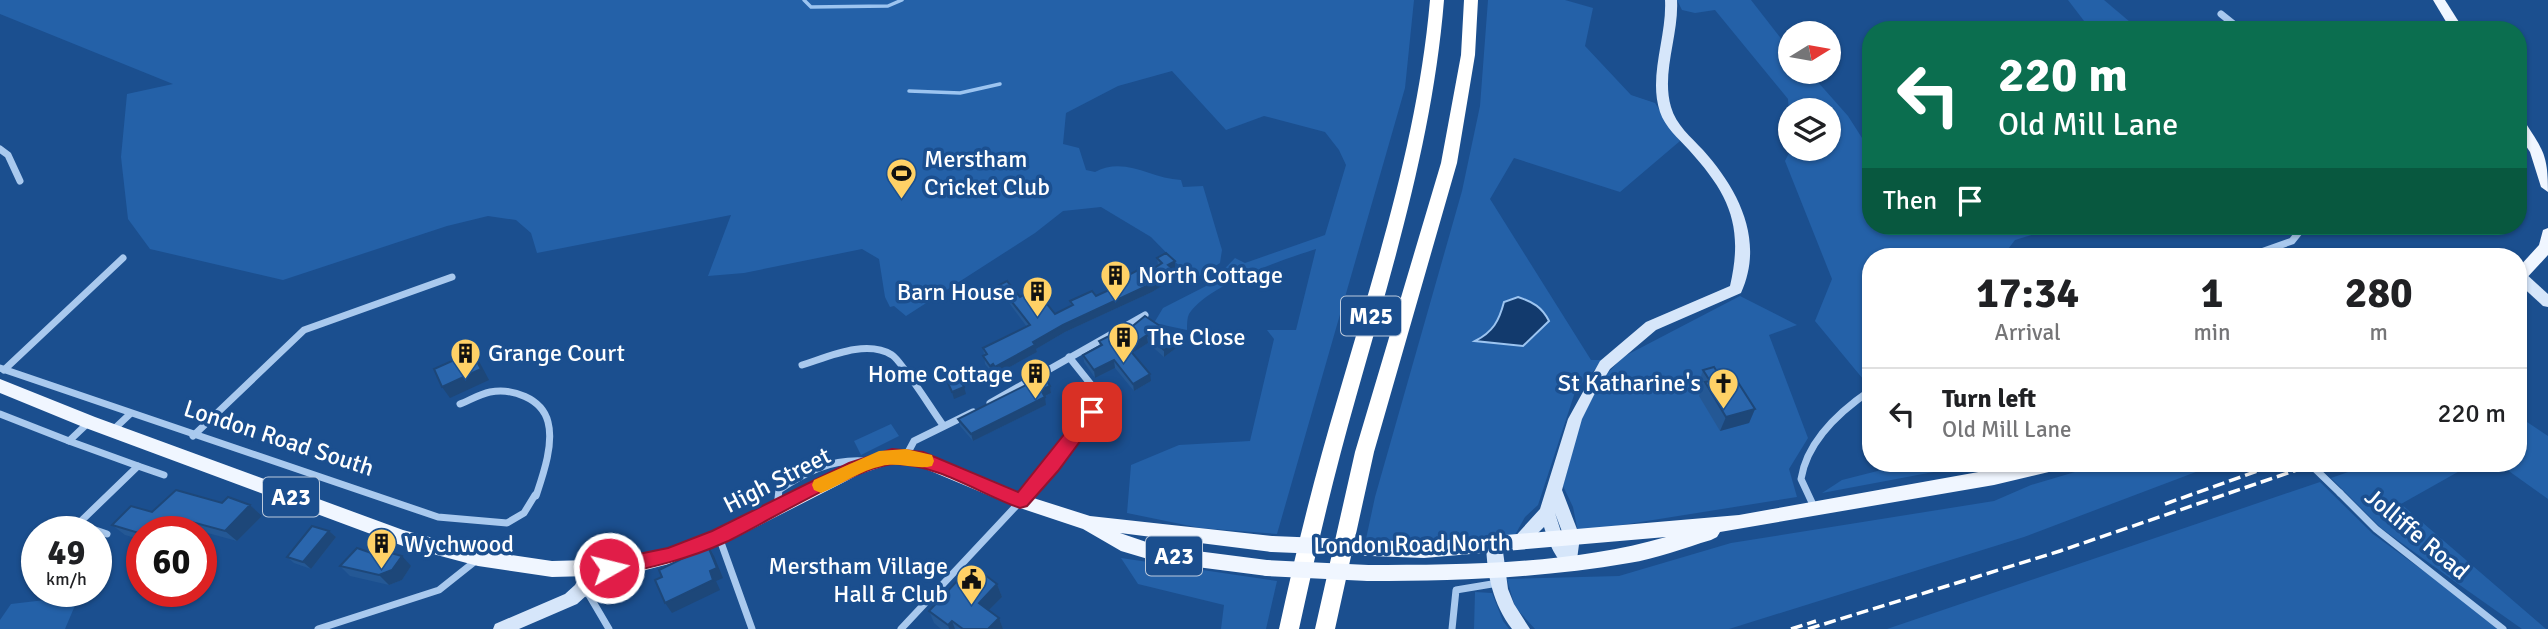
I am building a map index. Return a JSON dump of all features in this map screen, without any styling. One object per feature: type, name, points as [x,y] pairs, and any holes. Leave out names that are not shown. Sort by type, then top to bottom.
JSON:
[{"type":"highway","name":"M25","points":[[1289,629],[1321,493],[1411,176],[1432,65],[1437,0]]},
{"type":"highway","name":"M25","points":[[1325,629],[1371,427],[1431,237],[1452,155],[1465,80],[1471,0]]},
{"type":"main road","points":[[2439,0],[2452,21]]},
{"type":"main road","points":[[2527,136],[2538,152],[2548,187]]},
{"type":"main road","points":[[2527,269],[2546,247],[2548,234]]},
{"type":"main road","name":"London Road South","points":[[1,375],[89,422],[403,538],[478,558],[552,569],[592,569]]},
{"type":"main road","name":"High Street","points":[[592,569],[645,563],[719,537],[870,462],[892,456],[923,460],[1020,501]]},
{"type":"main road","name":"London Road North","points":[[1088,523],[1126,524],[1228,542],[1424,550],[1739,523],[2019,472]]},
{"type":"main road","name":"London Road North","points":[[1020,501],[1088,523],[1121,543],[1158,554],[1267,568],[1368,573],[1496,576],[1570,562],[1641,553],[1739,523]]},
{"type":"street","points":[[1518,542],[1547,513],[1575,419],[1605,365],[1651,326],[1737,289],[1743,266],[1745,234],[1736,206],[1720,178],[1674,126],[1665,110],[1663,81],[1672,26],[1671,0]]},
{"type":"street","points":[[2221,14],[2230,21]]},
{"type":"street","points":[[0,149],[8,155],[20,181]]},
{"type":"street","points":[[2272,248],[2292,241],[2297,235]]},
{"type":"street","points":[[1,375],[123,258]]},
{"type":"street","points":[[193,436],[304,330],[452,277]]},
{"type":"street","points":[[2527,285],[2548,302]]},
{"type":"street","points":[[906,456],[914,441],[979,410],[1145,315]]},
{"type":"street","points":[[802,365],[852,349],[875,349],[893,355],[943,425]]},
{"type":"street","points":[[901,629],[1020,501],[1082,426],[1101,397],[1069,357]]},
{"type":"street","name":"London Road South","points":[[1,375],[130,414],[438,517],[507,523],[524,513],[536,496],[546,470],[548,422],[537,406],[522,394],[492,391],[460,404]]},
{"type":"street","points":[[1816,510],[1801,482],[1803,466],[1813,446],[1862,395]]},
{"type":"street","points":[[0,414],[164,475]]},
{"type":"street","points":[[113,430],[130,414]]},
{"type":"street","points":[[69,441],[89,422]]},
{"type":"street","points":[[86,516],[138,466]]},
{"type":"street","name":"Jolliffe Road","points":[[2318,472],[2376,529],[2503,629]]},
{"type":"street","points":[[1554,489],[1570,562]]},
{"type":"street","points":[[1547,513],[1563,538]]},
{"type":"street","points":[[719,537],[752,629]]},
{"type":"street","points":[[1494,544],[1496,576],[1510,616],[1522,629]]},
{"type":"street","points":[[318,629],[439,590],[478,558]]},
{"type":"street","points":[[501,629],[553,607],[582,590],[592,569]]},
{"type":"street","points":[[1452,629],[1457,590],[1496,576]]},
{"type":"street","points":[[582,590],[589,595],[608,629]]},
{"type":"shaded area","points":[[0,0],[1414,0],[1405,88],[1277,534],[1200,528],[1127,513],[1131,465],[1179,445],[1250,441],[1274,339],[1267,330],[1296,330],[1316,249],[1247,274],[1212,293],[1189,314],[1187,330],[1154,323],[1163,308],[1210,284],[1235,258],[1245,263],[1325,235],[1346,165],[1339,150],[1325,132],[1264,116],[1226,130],[1172,71],[1118,86],[1066,113],[1063,144],[1079,148],[1086,170],[1095,172],[1117,166],[1128,167],[1181,180],[1183,187],[1203,186],[1222,250],[1220,263],[1193,280],[1151,237],[1101,207],[1063,211],[1035,233],[906,316],[894,306],[890,307],[885,297],[879,259],[862,249],[744,273],[708,276],[731,215],[537,253],[531,233],[516,220],[488,216],[447,226],[283,280],[150,249],[128,219],[121,157],[127,94],[173,84],[0,14]]},
{"type":"shaded area","points":[[1488,0],[1565,0],[1593,8],[1585,46],[1631,95],[1655,103],[1680,141],[1620,192],[1514,158],[1490,199],[1591,360],[1604,360],[1576,389],[1538,505],[1525,517],[1515,535],[1430,541],[1366,539],[1375,497],[1462,191],[1480,106]],"holes":[[[1504,302],[1523,346],[1477,340],[1495,325]]]},
{"type":"shaded area","points":[[1677,0],[1751,0],[1778,35],[1778,84],[1820,84],[1832,98],[1787,98],[1715,10],[1695,13],[1682,10]]},
{"type":"shaded area","points":[[2068,0],[2104,0],[2129,21],[2084,21]]},
{"type":"shaded area","points":[[1841,108],[1862,138],[1862,235],[2031,235],[2015,240],[2009,248],[1862,248],[1862,378],[1815,321],[1832,279],[1785,161],[1841,161]]},
{"type":"shaded area","points":[[1740,296],[1797,325],[1769,335],[1808,438],[1789,469],[1797,497],[1578,532],[1573,507],[1563,486],[1588,394],[1623,357]]},
{"type":"shaded area","points":[[1518,297],[1536,306],[1549,321],[1523,346],[1475,341],[1494,325],[1504,302]]},
{"type":"shaded area","points":[[2527,422],[2548,436],[2548,499],[2510,472],[2527,472]]},
{"type":"shaded area","points":[[891,424],[899,436],[861,455],[854,441]]},
{"type":"shaded area","points":[[1874,472],[1934,472],[1822,493],[1842,480]]},
{"type":"shaded area","points":[[2075,472],[2196,472],[2024,537],[1729,629],[1535,629],[1515,607],[1507,579],[1619,576],[1731,543],[1994,501],[2031,485]]},
{"type":"shaded area","points":[[2348,472],[2458,472],[2401,504],[2546,629],[2522,629],[2381,528],[2331,478]]},
{"type":"shaded area","points":[[2320,482],[2373,534],[2503,629],[1887,629]]},
{"type":"shaded area","points":[[1121,558],[1277,581],[1266,629],[1221,629],[1224,605],[1138,584]]},
{"type":"shaded area","points":[[1475,592],[1492,593],[1509,629],[1474,629]]},
{"type":"shaded area","points":[[21,603],[21,607],[74,607],[65,629],[0,629],[0,620],[11,604]]},
{"type":"building","points":[[1166,253],[1175,261],[1168,265],[1174,270],[1151,284],[1063,325],[1033,342],[1035,345],[995,367],[993,364],[990,366],[983,356],[987,354],[983,348],[1030,325],[999,285],[1007,281],[1020,297],[1035,289],[1055,314],[1073,305],[1070,301],[1092,291],[1096,296],[1124,283],[1121,279],[1138,270],[1142,276],[1162,263],[1157,258]]},
{"type":"building","points":[[1145,316],[1178,338],[1164,350],[1147,335],[1128,348],[1150,374],[1133,384],[1114,360],[1094,370],[1083,355],[1102,345],[1099,341],[1115,333],[1119,337]]},
{"type":"building","points":[[472,352],[481,369],[442,387],[434,369]]},
{"type":"building","points":[[1714,367],[1720,376],[1732,373],[1755,409],[1726,417],[1705,382],[1710,381],[1703,370]]},
{"type":"building","points":[[1044,376],[1050,386],[1041,390],[1045,397],[971,434],[958,419]]},
{"type":"building","points":[[959,377],[964,387],[952,392],[948,383]]},
{"type":"building","points":[[176,490],[222,503],[228,497],[250,505],[225,531],[217,529],[217,516],[126,516],[126,529],[112,525],[131,506],[152,512]]},
{"type":"building","points":[[312,526],[329,531],[303,562],[287,557]]},
{"type":"building","points":[[708,546],[717,568],[710,571],[713,580],[665,603],[655,580],[662,577],[659,570]]},
{"type":"building","points":[[357,548],[383,557],[387,552],[402,556],[392,570],[379,575],[340,566]]},
{"type":"building","points":[[972,565],[997,584],[979,603],[999,618],[988,629],[963,629],[952,621],[948,625],[929,611]]},
{"type":"waterway","points":[[804,0],[811,7],[888,6],[902,0]]},
{"type":"waterway","points":[[909,91],[960,93],[1000,84]]},
{"type":"railway","points":[[2165,504],[2255,472]]},
{"type":"railway","points":[[1808,629],[2060,551],[2291,472]]},
{"type":"railway","points":[[1791,629],[1816,621]]},
{"type":"slow traffic","points":[[821,485],[879,458],[906,456],[925,461]]},
{"type":"place","name":"Merstham Cricket Club","points":[[901,200]]},
{"type":"place","name":"North Cottage","points":[[1115,302]]},
{"type":"place","name":"Barn House","points":[[1038,319]]},
{"type":"place","name":"The Close","points":[[1124,364]]},
{"type":"place","name":"Grange Court","points":[[465,380]]},
{"type":"place","name":"Home Cottage","points":[[1036,401]]},
{"type":"place","name":"St Katharine's","points":[[1724,410]]},
{"type":"place","name":"Wychwood","points":[[381,571]]},
{"type":"place","name":"Merstham Village Hall & Club","points":[[971,607]]},
{"type":"route","points":[[609,568],[645,563],[719,537],[879,458],[906,456],[923,460],[1020,501],[1092,412]]}]
